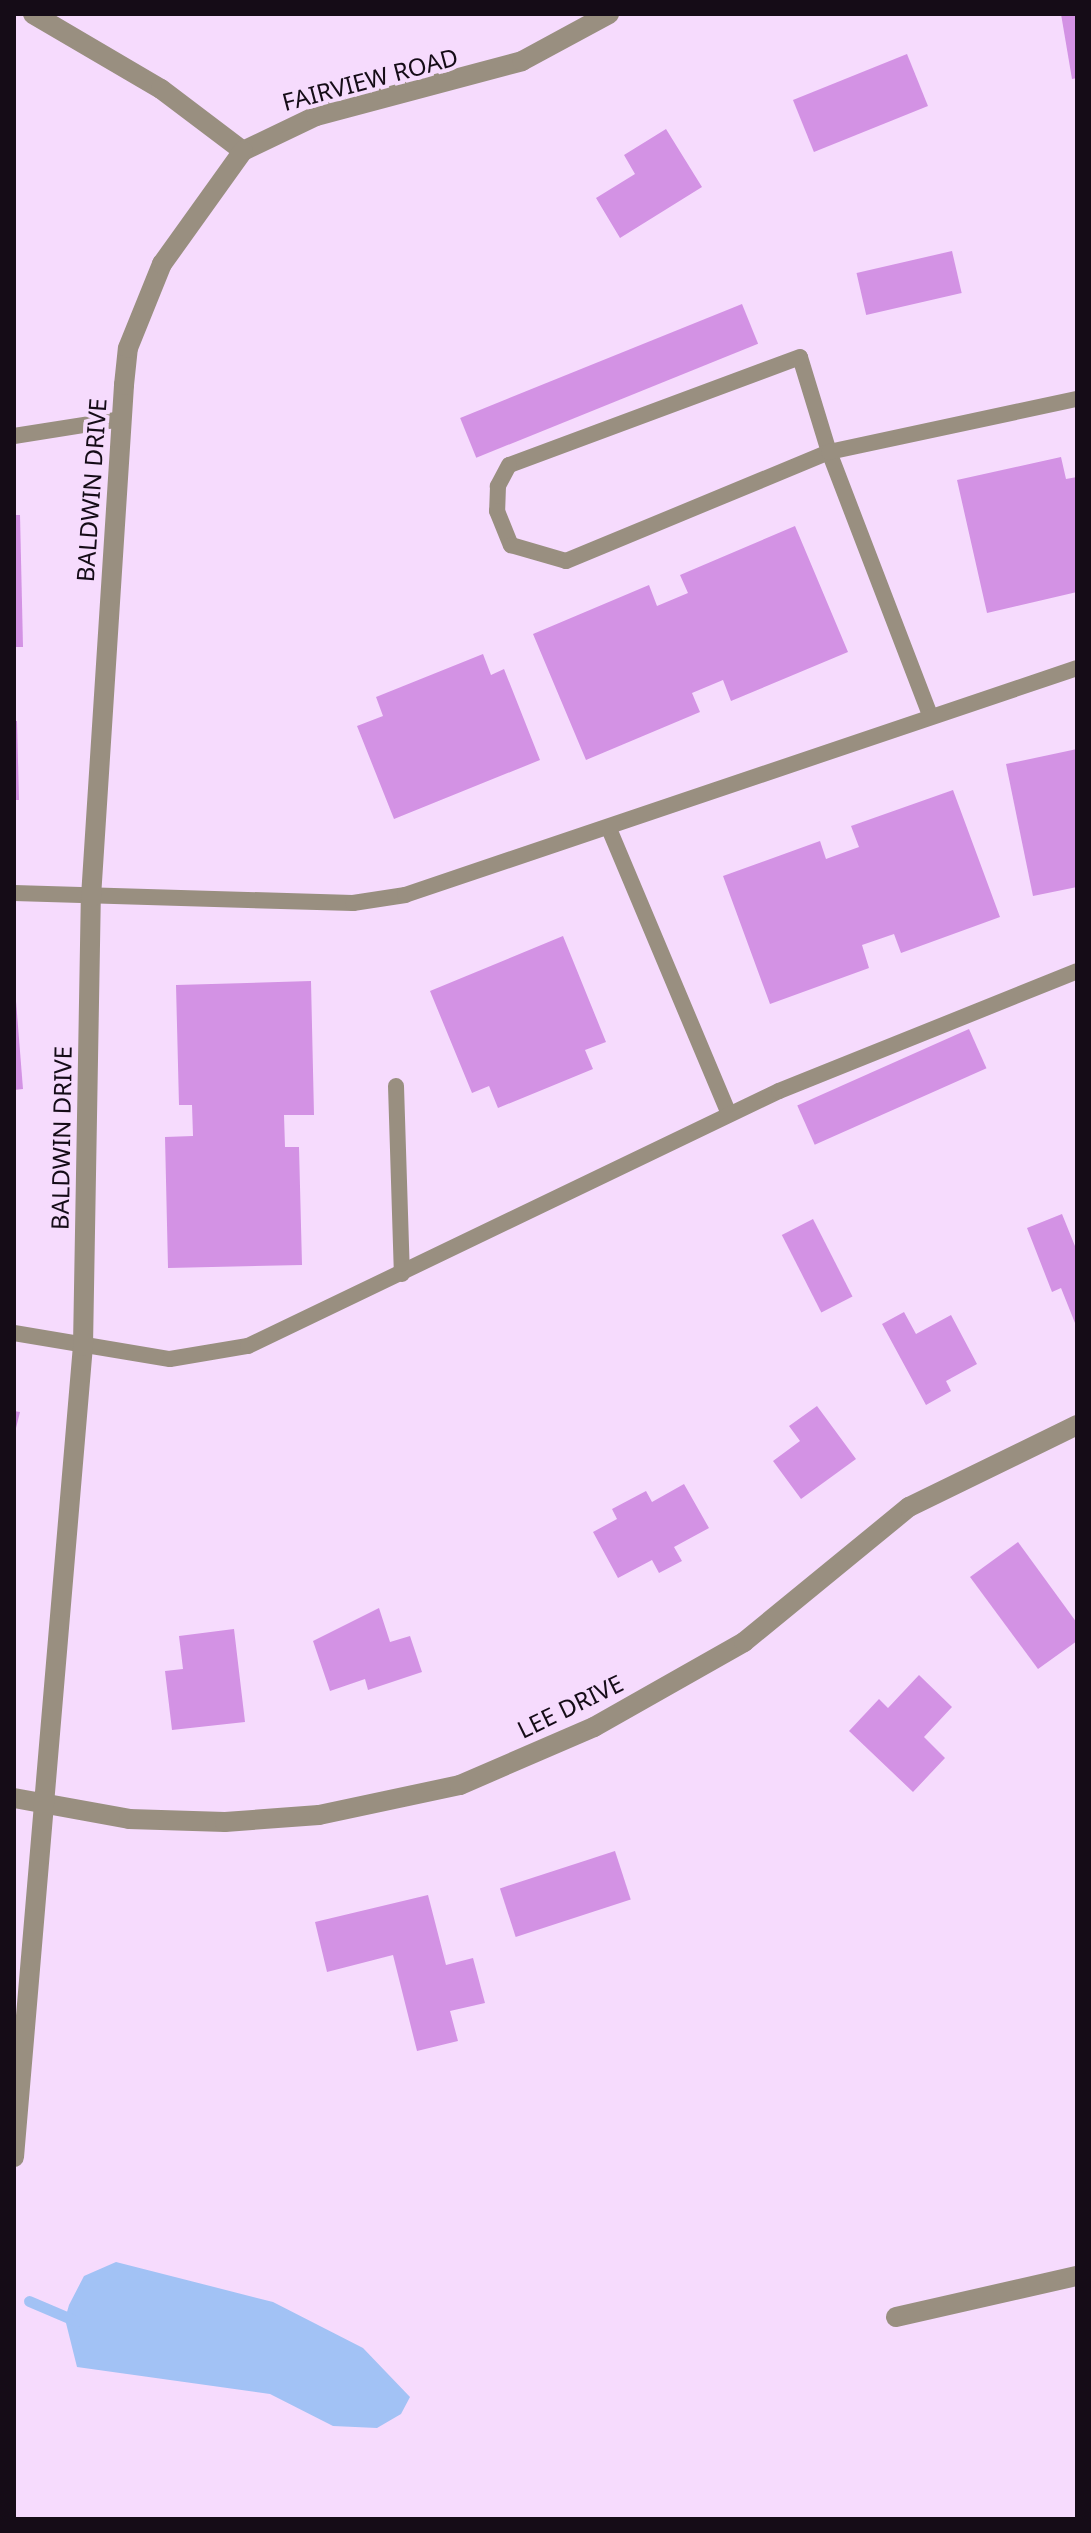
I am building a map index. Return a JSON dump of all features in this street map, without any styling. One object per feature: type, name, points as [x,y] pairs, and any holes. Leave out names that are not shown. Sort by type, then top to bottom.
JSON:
[{"type":"street","points":[[33,14],[161,89],[243,151]]},
{"type":"street","name":"FAIRVIEW ROAD","points":[[243,151],[316,116],[492,72],[609,14]]},
{"type":"street","name":"BALDWIN DRIVE","points":[[14,2157],[47,1809],[83,1346],[91,897],[128,348],[142,304],[184,228],[243,151]]},
{"type":"street","name":"LEE DRIVE","points":[[14,1798],[47,1809],[225,1822],[319,1815],[460,1785],[594,1727],[744,1642],[909,1507],[1077,1425]]},
{"type":"street","points":[[896,2317],[1077,2276]]},
{"type":"lane","points":[[930,715],[829,452],[800,357],[509,465],[498,486],[497,511],[511,545],[566,561],[829,452],[1077,399]]},
{"type":"lane","points":[[14,436],[121,419]]},
{"type":"lane","points":[[14,893],[353,903],[470,878],[610,831],[930,715],[1077,668]]},
{"type":"lane","points":[[610,831],[729,1114]]},
{"type":"lane","points":[[14,1333],[170,1359],[208,1357],[402,1274],[729,1114],[1077,971]]},
{"type":"lane","points":[[396,1086],[402,1274]]},
{"type":"water","points":[[116,2262],[273,2302],[363,2348],[410,2397],[401,2414],[377,2428],[333,2426],[270,2394],[77,2367],[65,2319],[69,2305],[84,2276]]},
{"type":"building","points":[[1061,14],[1077,14],[1077,78],[1072,79]]},
{"type":"building","points":[[907,54],[928,106],[814,152],[793,100]]},
{"type":"building","points":[[666,129],[702,187],[620,238],[596,198],[635,174],[624,155]]},
{"type":"building","points":[[952,251],[962,293],[866,315],[857,273]]},
{"type":"building","points":[[742,304],[758,344],[476,458],[460,418]]},
{"type":"building","points":[[1061,457],[1066,479],[1077,477],[1077,592],[987,613],[957,480]]},
{"type":"building","points":[[14,515],[20,515],[23,647],[14,647]]},
{"type":"building","points":[[795,526],[848,652],[731,701],[723,680],[692,693],[700,712],[586,760],[533,634],[649,585],[657,606],[688,593],[680,575]]},
{"type":"building","points":[[483,654],[491,675],[504,669],[540,760],[394,819],[357,726],[383,716],[376,697]]},
{"type":"building","points":[[14,721],[17,721],[19,800],[14,800]]},
{"type":"building","points":[[1077,749],[1077,887],[1033,896],[1006,764]]},
{"type":"building","points":[[953,790],[1000,917],[901,953],[894,934],[862,945],[869,968],[770,1004],[723,876],[820,841],[826,859],[859,847],[851,826]]},
{"type":"building","points":[[563,936],[606,1042],[585,1050],[593,1069],[498,1108],[489,1086],[472,1093],[430,991]]},
{"type":"building","points":[[14,976],[23,1089],[14,1090]]},
{"type":"building","points":[[311,981],[314,1115],[284,1115],[285,1147],[299,1147],[302,1265],[168,1268],[165,1137],[193,1136],[192,1105],[179,1105],[176,985]]},
{"type":"building","points":[[969,1029],[986,1068],[815,1145],[797,1105]]},
{"type":"building","points":[[1062,1214],[1077,1251],[1077,1328],[1061,1288],[1052,1292],[1027,1228]]},
{"type":"building","points":[[813,1219],[852,1297],[821,1312],[782,1235]]},
{"type":"building","points":[[904,1312],[916,1334],[951,1315],[977,1364],[946,1381],[951,1391],[926,1405],[882,1324]]},
{"type":"building","points":[[817,1406],[856,1459],[801,1499],[773,1461],[800,1441],[789,1426]]},
{"type":"building","points":[[14,1411],[20,1412],[15,1432],[14,1432]]},
{"type":"building","points":[[684,1484],[709,1528],[674,1547],[682,1561],[659,1573],[652,1560],[618,1578],[593,1532],[617,1519],[612,1509],[646,1491],[652,1502]]},
{"type":"building","points":[[1018,1542],[1077,1623],[1077,1641],[1038,1669],[970,1577]]},
{"type":"building","points":[[379,1608],[390,1642],[410,1636],[422,1672],[368,1690],[365,1679],[330,1691],[313,1641]]},
{"type":"building","points":[[234,1629],[245,1722],[172,1730],[165,1671],[183,1669],[179,1636]]},
{"type":"building","points":[[919,1675],[952,1707],[924,1737],[945,1758],[913,1792],[849,1731],[879,1699],[888,1708]]},
{"type":"building","points":[[615,1851],[631,1900],[516,1937],[500,1888]]},
{"type":"building","points":[[428,1895],[446,1965],[473,1958],[485,2003],[450,2011],[458,2041],[417,2051],[393,1955],[327,1972],[315,1922]]},
{"type":"waterway","points":[[29,2301],[76,2321]]}]
